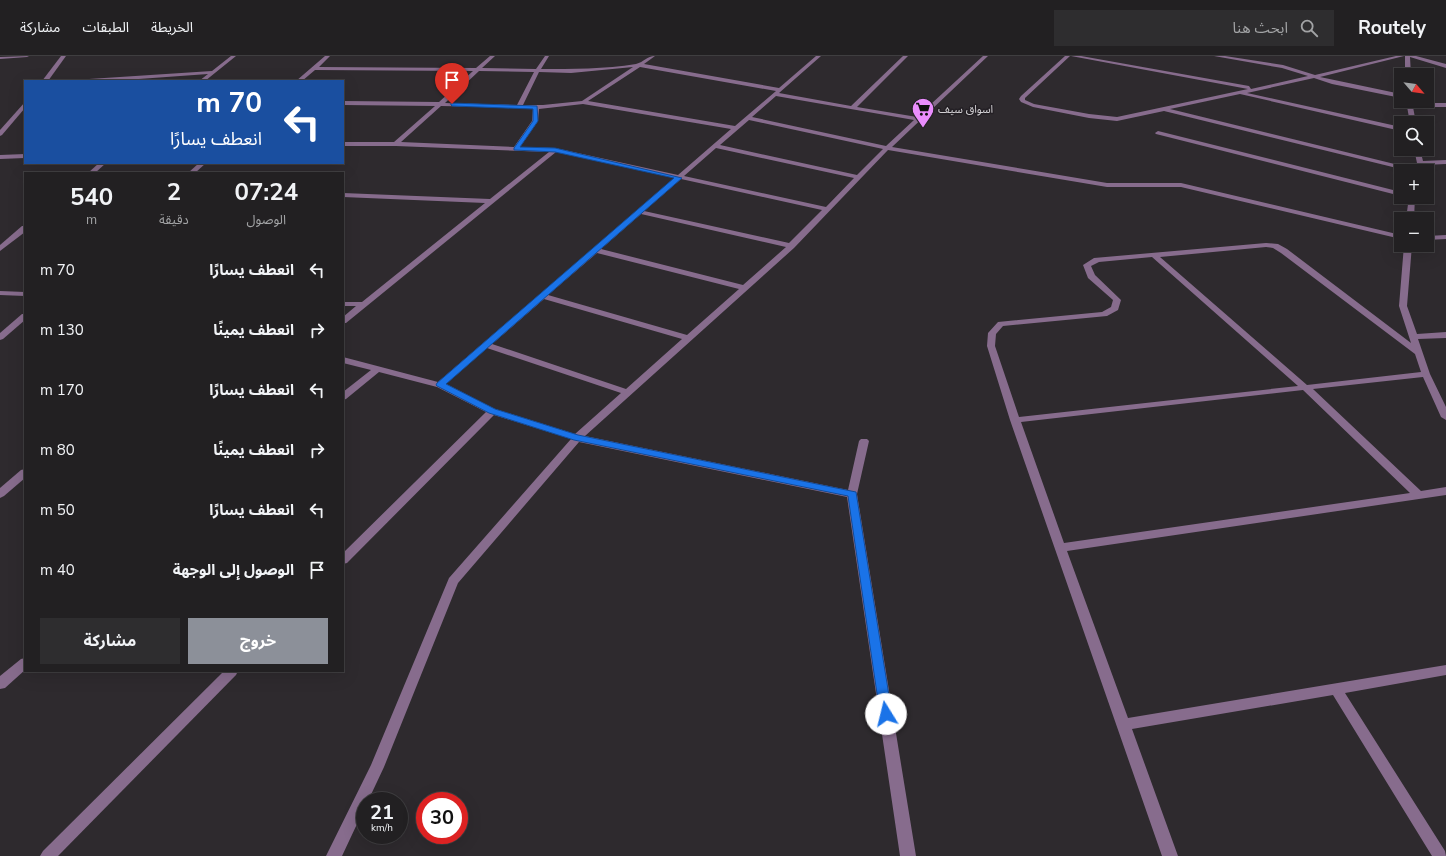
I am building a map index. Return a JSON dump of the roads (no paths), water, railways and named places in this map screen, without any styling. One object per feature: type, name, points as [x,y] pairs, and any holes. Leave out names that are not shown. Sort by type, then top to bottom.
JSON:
[{"type":"street","points":[[0,58],[27,56]]},
{"type":"street","points":[[46,80],[64,56]]},
{"type":"street","points":[[203,80],[234,56]]},
{"type":"street","points":[[300,80],[328,56]]},
{"type":"street","points":[[396,144],[493,56]]},
{"type":"street","points":[[519,107],[537,71],[547,56]]},
{"type":"street","points":[[583,102],[653,56]]},
{"type":"street","points":[[440,385],[819,56]]},
{"type":"street","points":[[853,107],[906,56]]},
{"type":"street","points":[[334,856],[377,767],[453,581],[577,438],[627,392],[746,288],[791,246],[887,148],[986,56]]},
{"type":"street","points":[[1068,56],[1023,97],[1023,101],[1061,111],[1108,119],[1124,118],[1402,56]]},
{"type":"street","points":[[1073,56],[1253,89]]},
{"type":"street","points":[[1216,56],[1283,68],[1332,82],[1394,95]]},
{"type":"street","points":[[1407,56],[1408,68]]},
{"type":"street","points":[[1411,56],[1446,66]]},
{"type":"street","points":[[314,68],[571,71],[639,65],[917,119]]},
{"type":"street","points":[[103,80],[214,72]]},
{"type":"street","points":[[1237,93],[1394,127]]},
{"type":"street","points":[[344,103],[536,107],[563,106],[583,102],[735,128]]},
{"type":"street","points":[[1434,104],[1446,104]]},
{"type":"street","points":[[0,134],[24,105]]},
{"type":"street","points":[[516,148],[535,121],[536,107]]},
{"type":"street","points":[[1163,109],[1394,165]]},
{"type":"street","points":[[747,118],[887,148],[1107,185],[1181,185],[1394,236]]},
{"type":"street","points":[[11,120],[18,119]]},
{"type":"street","points":[[1158,133],[1394,192]]},
{"type":"street","points":[[344,144],[396,144],[555,150],[827,209]]},
{"type":"street","points":[[715,146],[858,177]]},
{"type":"street","points":[[344,320],[555,150]]},
{"type":"street","points":[[0,157],[24,156]]},
{"type":"street","points":[[1419,156],[1420,162],[1446,162]]},
{"type":"street","points":[[92,172],[102,164]]},
{"type":"street","points":[[192,172],[202,164]]},
{"type":"street","points":[[344,195],[492,201]]},
{"type":"street","points":[[639,212],[791,246]]},
{"type":"street","points":[[0,249],[24,229]]},
{"type":"street","points":[[1434,238],[1446,237]]},
{"type":"street","points":[[1170,856],[1015,420],[991,346],[992,333],[1001,324],[1104,314],[1115,308],[1117,300],[1091,276],[1087,265],[1096,260],[1266,245],[1275,246],[1419,353]]},
{"type":"street","points":[[595,250],[746,288]]},
{"type":"street","points":[[1408,252],[1404,306],[1426,374],[1446,417]]},
{"type":"street","points":[[1154,256],[1306,388],[1419,495]]},
{"type":"street","points":[[0,293],[24,294]]},
{"type":"street","points":[[542,296],[688,338]]},
{"type":"street","points":[[344,304],[363,304]]},
{"type":"street","points":[[0,337],[24,317]]},
{"type":"street","points":[[1414,336],[1446,335]]},
{"type":"street","points":[[486,345],[627,392]]},
{"type":"street","points":[[344,360],[440,385],[492,411],[577,438],[852,494]]},
{"type":"street","points":[[344,396],[377,369]]},
{"type":"street","points":[[1015,420],[1426,374]]},
{"type":"street","points":[[344,559],[492,411]]},
{"type":"street","points":[[864,441],[852,494],[908,856]]},
{"type":"street","points":[[0,494],[24,473]]},
{"type":"street","points":[[1061,548],[1446,492]]},
{"type":"street","points":[[0,684],[24,664]]},
{"type":"street","points":[[1123,726],[1446,670]]},
{"type":"street","points":[[48,856],[231,672]]},
{"type":"street","points":[[1336,689],[1440,856]]},
{"type":"place","name":"اسواق سيف","points":[[923,128]]}]
